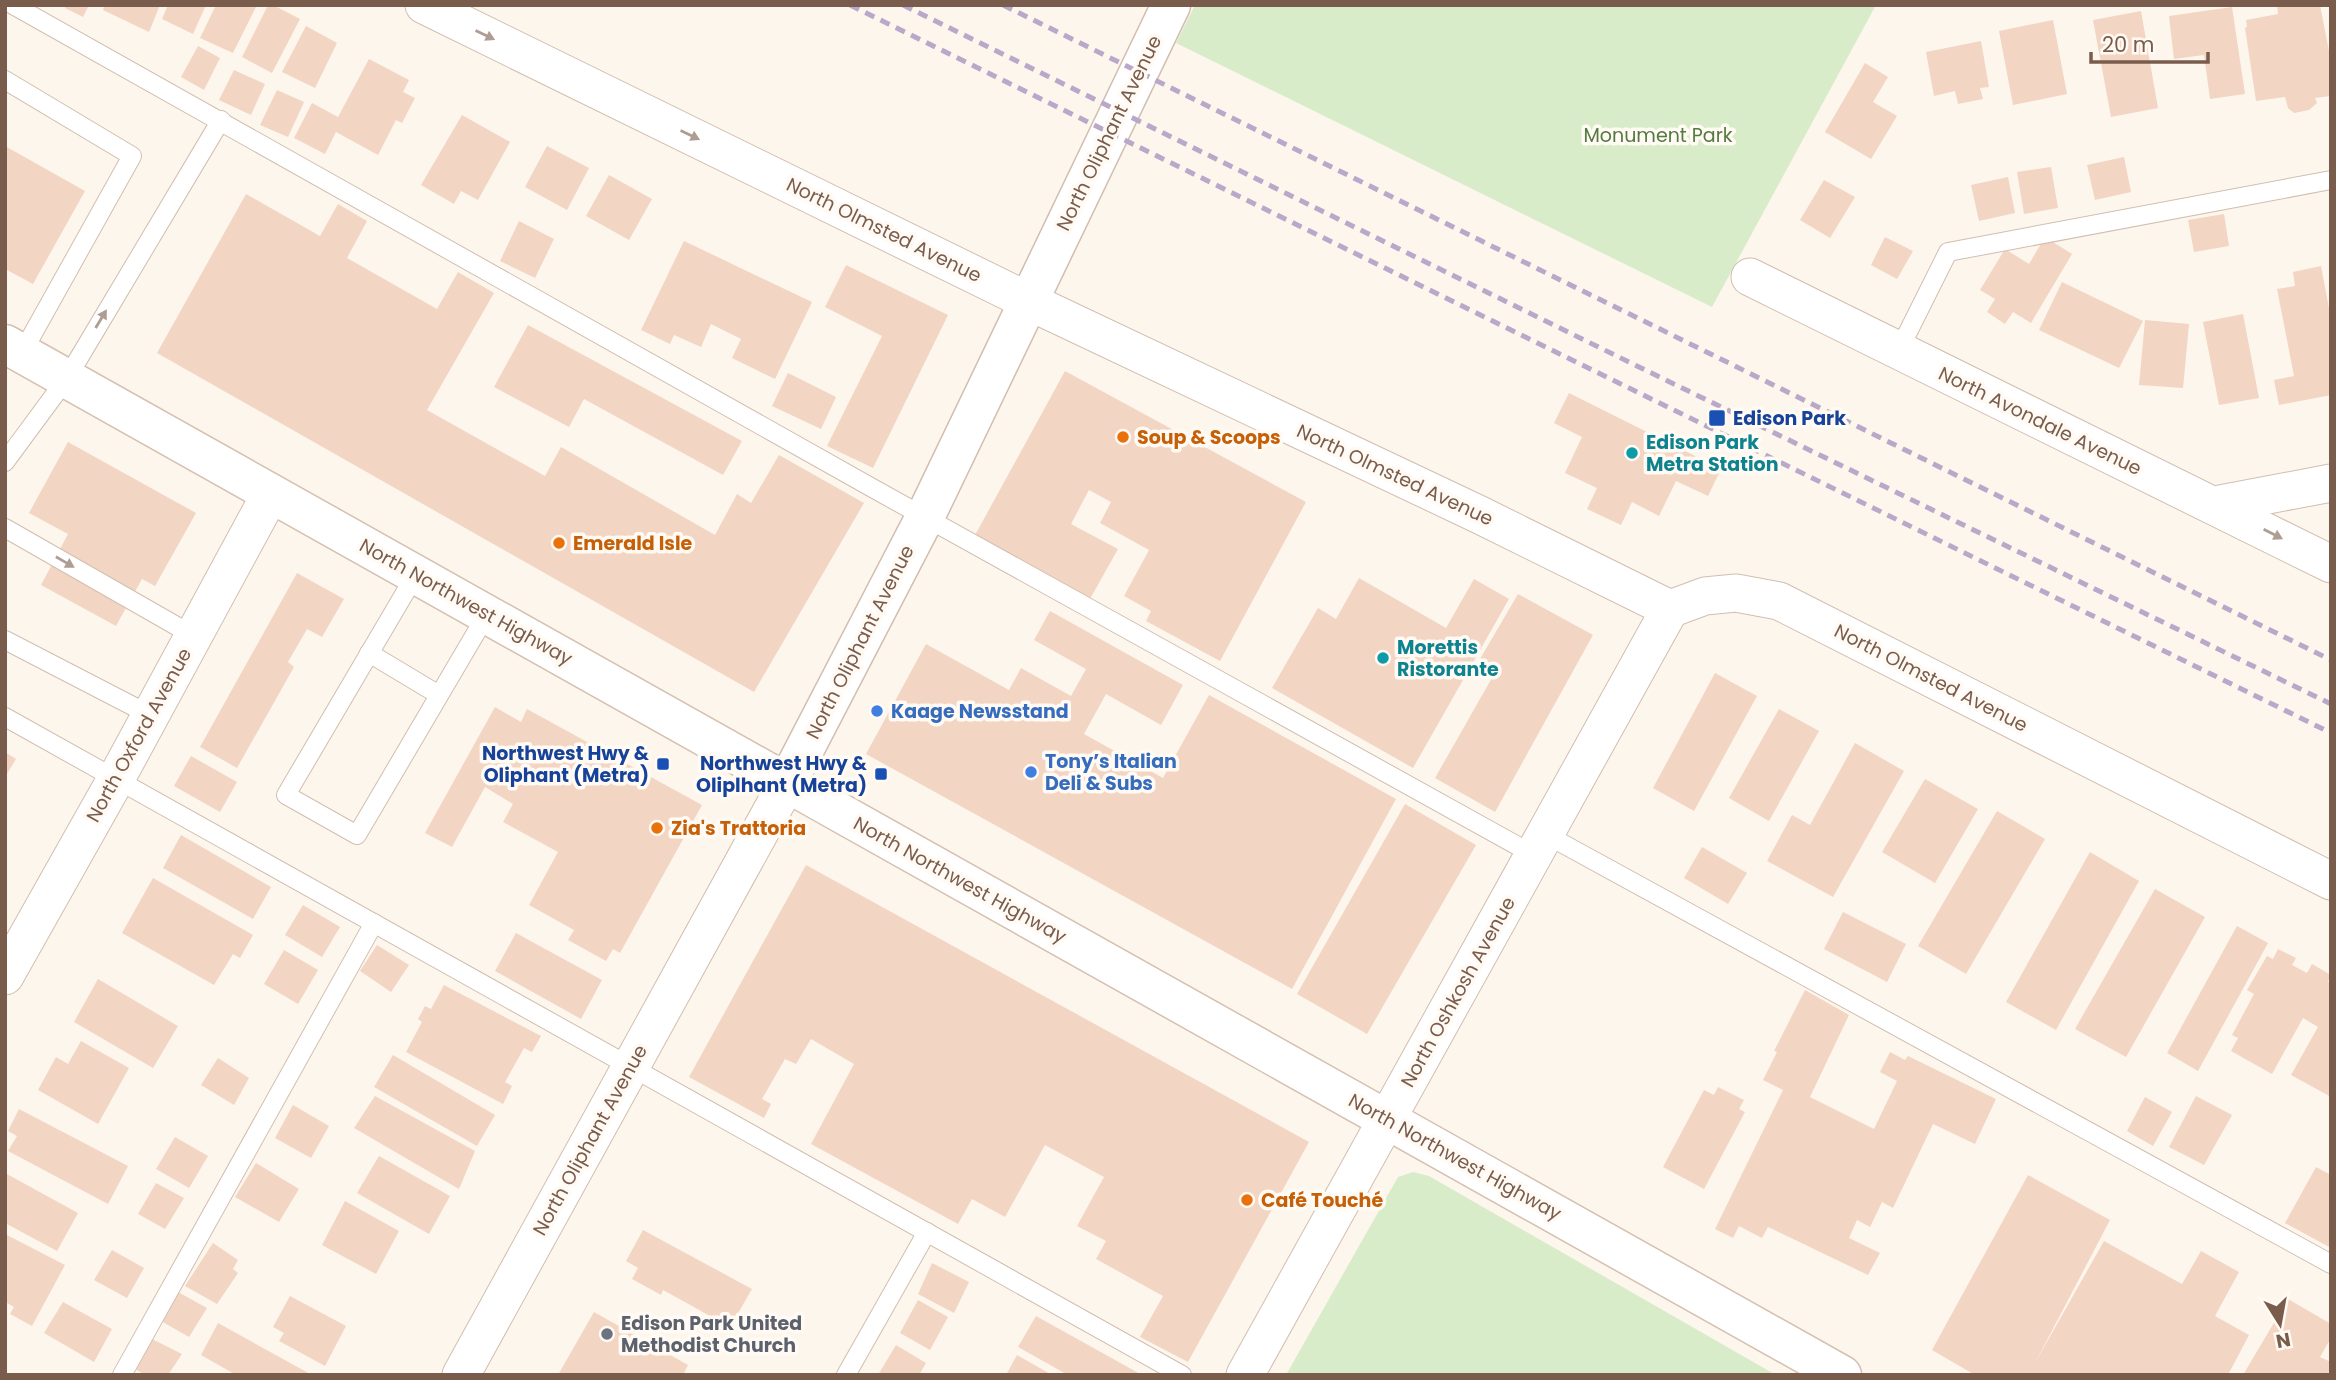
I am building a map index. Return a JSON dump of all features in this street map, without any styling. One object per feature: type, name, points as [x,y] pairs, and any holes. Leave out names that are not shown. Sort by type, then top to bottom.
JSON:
[{"type":"main road","name":"North Oliphant Avenue","points":[[787,783],[925,517],[1030,302],[1164,8]]},
{"type":"main road","name":"North Northwest Highway","points":[[14,348],[1842,1375]]},
{"type":"street","name":"North Olmsted Avenue","points":[[424,5],[1030,302],[1480,515],[1670,609],[1705,596],[1736,593],[1779,600],[2331,881]]},
{"type":"street","name":"North Avondale Avenue","points":[[1750,277],[2331,564]]},
{"type":"street","points":[[2215,505],[2331,483]]},
{"type":"street","name":"North Oxford Avenue","points":[[5,976],[116,779],[271,493]]},
{"type":"street","name":"North Oshkosh Avenue","points":[[1245,1375],[1670,609]]},
{"type":"street","name":"North Oliphant Avenue","points":[[461,1375],[787,783]]},
{"type":"lane","points":[[13,5],[925,517],[2331,1264]]},
{"type":"lane","points":[[5,80],[132,156],[14,348]]},
{"type":"lane","points":[[5,462],[66,378],[221,120]]},
{"type":"lane","points":[[1898,352],[1948,252],[2331,180]]},
{"type":"lane","points":[[5,528],[194,636]]},
{"type":"lane","points":[[415,574],[286,795],[357,835],[487,614]]},
{"type":"lane","points":[[5,640],[150,715]]},
{"type":"lane","points":[[369,653],[439,695]]},
{"type":"lane","points":[[5,717],[1182,1375]]},
{"type":"lane","points":[[121,1375],[374,923]]},
{"type":"lane","points":[[846,1375],[927,1232]]},
{"type":"green space","name":"Monument Park","points":[[1195,5],[1876,5],[1712,307],[1176,43]]},
{"type":"green space","points":[[1413,1172],[1429,1176],[1776,1375],[1286,1375],[1398,1177]]},
{"type":"building","points":[[66,5],[89,5],[83,17],[65,8]]},
{"type":"building","points":[[105,5],[160,5],[149,32],[103,10]]},
{"type":"building","points":[[168,5],[206,5],[193,34],[162,19]]},
{"type":"building","points":[[216,5],[257,5],[233,53],[200,38]]},
{"type":"building","points":[[268,5],[300,19],[272,73],[242,57]]},
{"type":"building","points":[[2277,5],[2320,5],[2331,61],[2331,96],[2315,98],[2317,103],[2309,110],[2294,113],[2288,108],[2285,97],[2256,101],[2246,20],[2278,14]]},
{"type":"building","points":[[2232,7],[2245,94],[2210,99],[2204,55],[2174,59],[2169,16]]},
{"type":"building","points":[[2141,11],[2158,108],[2111,117],[2093,20]]},
{"type":"building","points":[[2053,20],[2067,94],[2013,105],[1999,31]]},
{"type":"building","points":[[306,26],[337,43],[315,88],[282,72]]},
{"type":"building","points":[[1981,41],[1989,87],[1980,88],[1983,99],[1958,104],[1955,91],[1934,96],[1926,52]]},
{"type":"building","points":[[198,46],[220,58],[204,90],[181,77]]},
{"type":"building","points":[[369,59],[409,80],[403,92],[415,98],[402,123],[396,120],[378,155],[336,132],[325,154],[294,138],[312,103],[338,117]]},
{"type":"building","points":[[1865,63],[1888,77],[1873,102],[1897,116],[1871,159],[1825,132]]},
{"type":"building","points":[[234,70],[265,84],[251,115],[219,100]]},
{"type":"building","points":[[277,90],[304,102],[288,137],[260,125]]},
{"type":"building","points":[[462,115],[510,142],[478,200],[461,191],[454,204],[421,185]]},
{"type":"building","points":[[5,146],[85,191],[33,284],[5,269]]},
{"type":"building","points":[[547,146],[589,168],[567,210],[525,187]]},
{"type":"building","points":[[2124,157],[2131,192],[2095,200],[2087,165]]},
{"type":"building","points":[[2051,167],[2058,208],[2024,214],[2017,172]]},
{"type":"building","points":[[609,175],[652,199],[629,240],[586,216]]},
{"type":"building","points":[[2008,177],[2015,213],[1979,221],[1971,185]]},
{"type":"building","points":[[1824,180],[1855,197],[1830,238],[1800,220]]},
{"type":"building","points":[[246,194],[320,236],[338,204],[367,221],[347,258],[437,309],[458,272],[494,293],[427,410],[545,476],[561,447],[715,535],[737,494],[751,503],[779,455],[864,503],[754,692],[157,353]]},
{"type":"building","points":[[2224,214],[2229,246],[2194,252],[2188,220]]},
{"type":"building","points":[[519,221],[554,239],[535,278],[500,261]]},
{"type":"building","points":[[1885,237],[1913,251],[1897,279],[1871,265]]},
{"type":"building","points":[[2045,237],[2072,254],[2031,323],[2013,312],[2005,324],[1987,312],[1995,299],[1980,290],[2005,249],[2029,264]]},
{"type":"building","points":[[684,241],[812,302],[775,379],[732,358],[741,339],[711,324],[701,347],[674,335],[670,344],[641,330]]},
{"type":"building","points":[[846,265],[948,315],[873,468],[827,446],[882,336],[825,307]]},
{"type":"building","points":[[2321,266],[2331,319],[2331,395],[2279,405],[2274,380],[2294,376],[2277,289],[2295,286],[2293,272]]},
{"type":"building","points":[[2062,282],[2143,321],[2119,368],[2039,330]]},
{"type":"building","points":[[2243,314],[2259,398],[2219,405],[2203,322]]},
{"type":"building","points":[[2145,320],[2189,324],[2183,388],[2139,385]]},
{"type":"building","points":[[528,325],[742,441],[723,475],[584,399],[569,427],[494,387]]},
{"type":"building","points":[[1065,371],[1306,502],[1220,661],[1146,621],[1151,611],[1124,596],[1149,550],[1100,523],[1111,502],[1089,490],[1071,524],[1118,549],[1090,599],[974,537]]},
{"type":"building","points":[[788,373],[836,397],[821,429],[772,406]]},
{"type":"building","name":"Edison Park Metra Station","points":[[1569,393],[1721,469],[1708,496],[1676,481],[1659,516],[1632,502],[1621,525],[1587,509],[1597,488],[1565,473],[1582,437],[1554,423]]},
{"type":"building","points":[[68,442],[196,513],[155,586],[142,579],[116,626],[41,585],[68,534],[29,513]]},
{"type":"building","points":[[297,573],[344,599],[322,637],[307,629],[288,662],[294,667],[237,768],[200,747]]},
{"type":"building","name":"Morettis Ristorante","points":[[1359,578],[1446,628],[1474,579],[1509,599],[1413,768],[1272,688],[1318,608],[1336,619]]},
{"type":"building","points":[[1518,594],[1593,635],[1495,812],[1435,778],[1497,669],[1480,659]]},
{"type":"building","points":[[1050,611],[1183,685],[1161,725],[1106,694],[1084,734],[1163,778],[1209,695],[1396,799],[1292,989],[866,754],[926,644],[1009,690],[1021,668],[1071,696],[1086,669],[1034,640]]},
{"type":"building","points":[[1715,673],[1757,696],[1694,811],[1653,788]]},
{"type":"building","points":[[495,707],[521,722],[527,709],[702,805],[620,953],[613,949],[606,961],[568,940],[574,930],[529,905],[558,852],[503,822],[513,804],[485,787],[452,847],[425,833]]},
{"type":"building","points":[[1779,709],[1819,731],[1769,821],[1729,798]]},
{"type":"building","points":[[1855,743],[1904,771],[1833,897],[1767,861],[1792,815],[1810,825]]},
{"type":"building","points":[[5,752],[16,759],[5,777]]},
{"type":"building","points":[[191,756],[237,782],[220,812],[174,786]]},
{"type":"building","points":[[1925,779],[1978,809],[1935,883],[1882,852]]},
{"type":"building","points":[[1405,804],[1476,845],[1367,1034],[1297,994]]},
{"type":"building","points":[[1997,811],[2045,839],[1966,974],[1918,946]]},
{"type":"building","points":[[181,835],[271,887],[253,919],[163,868]]},
{"type":"building","points":[[1702,847],[1747,873],[1728,904],[1684,878]]},
{"type":"building","points":[[2090,852],[2139,881],[2056,1030],[2006,1002]]},
{"type":"building","points":[[806,865],[1309,1142],[1188,1362],[1140,1337],[1163,1296],[1096,1259],[1106,1241],[1077,1226],[1104,1177],[1045,1145],[1005,1217],[972,1199],[958,1224],[811,1144],[854,1064],[811,1039],[796,1064],[785,1059],[762,1099],[771,1104],[764,1118],[689,1077]]},
{"type":"building","points":[[153,878],[253,935],[240,958],[233,954],[214,985],[122,933]]},
{"type":"building","points":[[2155,889],[2205,917],[2126,1057],[2075,1029]]},
{"type":"building","points":[[303,905],[340,927],[322,957],[285,935]]},
{"type":"building","points":[[1843,912],[1906,944],[1887,982],[1824,949]]},
{"type":"building","points":[[2237,926],[2268,943],[2198,1071],[2167,1053]]},
{"type":"building","points":[[516,933],[602,980],[581,1019],[495,971]]},
{"type":"building","points":[[377,945],[409,965],[391,992],[360,971]]},
{"type":"building","points":[[2278,949],[2296,958],[2292,965],[2307,973],[2312,964],[2331,975],[2328,982],[2331,983],[2331,1097],[2291,1075],[2318,1027],[2303,1018],[2272,1074],[2231,1051],[2238,1038],[2232,1035],[2254,994],[2247,990],[2267,956],[2273,959]]},
{"type":"building","points":[[284,950],[318,970],[298,1004],[264,984]]},
{"type":"building","points":[[98,979],[178,1026],[153,1068],[74,1022]]},
{"type":"building","points":[[444,985],[541,1036],[532,1052],[524,1048],[505,1082],[512,1086],[503,1104],[406,1052],[422,1022],[418,1019],[425,1006],[431,1009]]},
{"type":"building","points":[[1805,990],[1849,1015],[1810,1097],[1874,1129],[1897,1081],[1880,1072],[1890,1052],[1905,1060],[1908,1056],[1996,1099],[1975,1144],[1933,1124],[1893,1208],[1882,1202],[1870,1227],[1857,1220],[1849,1238],[1880,1253],[1868,1275],[1768,1227],[1762,1238],[1739,1226],[1733,1238],[1715,1229],[1783,1090],[1763,1080],[1777,1052],[1774,1051]]},
{"type":"building","points":[[81,1041],[129,1068],[98,1124],[38,1090],[56,1057],[68,1064]]},
{"type":"building","points":[[393,1055],[495,1115],[477,1146],[374,1087]]},
{"type":"building","points":[[218,1058],[249,1078],[234,1105],[201,1085]]},
{"type":"building","points":[[1718,1087],[1744,1100],[1739,1109],[1745,1112],[1704,1189],[1663,1167],[1704,1090],[1714,1095]]},
{"type":"building","points":[[375,1096],[475,1151],[459,1189],[354,1128]]},
{"type":"building","points":[[2196,1096],[2232,1115],[2204,1165],[2169,1147]]},
{"type":"building","points":[[2145,1097],[2172,1112],[2153,1146],[2127,1131]]},
{"type":"building","points":[[293,1105],[329,1126],[311,1158],[275,1138]]},
{"type":"building","points":[[19,1109],[128,1166],[108,1204],[8,1151],[17,1136],[8,1131]]},
{"type":"building","points":[[175,1137],[208,1156],[189,1188],[156,1169]]},
{"type":"building","points":[[379,1156],[450,1196],[429,1234],[357,1193]]},
{"type":"building","points":[[256,1163],[299,1189],[279,1222],[235,1197]]},
{"type":"building","points":[[2316,1167],[2331,1175],[2331,1248],[2285,1223]]},
{"type":"building","points":[[5,1173],[78,1213],[57,1251],[5,1223]]},
{"type":"building","points":[[2028,1175],[2110,1220],[2035,1363],[2104,1241],[2182,1284],[2201,1251],[2239,1272],[2215,1316],[2249,1335],[2228,1375],[1975,1375],[1932,1350]]},
{"type":"building","points":[[156,1183],[184,1198],[165,1229],[138,1214]]},
{"type":"building","points":[[345,1201],[399,1231],[376,1274],[322,1245]]},
{"type":"building","points":[[643,1230],[752,1289],[730,1327],[663,1290],[661,1295],[632,1279],[638,1268],[626,1261]]},
{"type":"building","points":[[5,1234],[65,1265],[32,1326],[10,1314],[14,1307],[5,1302]]},
{"type":"building","points":[[213,1243],[238,1260],[233,1269],[238,1273],[217,1304],[185,1286]]},
{"type":"building","points":[[112,1250],[144,1268],[127,1298],[94,1280]]},
{"type":"building","points":[[932,1263],[969,1282],[954,1313],[918,1294]]},
{"type":"building","points":[[178,1292],[207,1308],[189,1337],[161,1321]]},
{"type":"building","points":[[290,1296],[346,1326],[325,1366],[279,1341],[284,1333],[273,1327]]},
{"type":"building","points":[[2288,1299],[2331,1324],[2331,1338],[2320,1357],[2331,1362],[2331,1369],[2327,1375],[2243,1375]]},
{"type":"building","points":[[918,1300],[948,1317],[930,1350],[900,1333]]},
{"type":"building","points":[[63,1302],[112,1329],[94,1362],[44,1333]]},
{"type":"building","name":"Edison Park United Methodist Church","points":[[594,1312],[688,1365],[683,1375],[558,1375]]},
{"type":"building","points":[[1036,1316],[1142,1375],[1068,1375],[1018,1347]]},
{"type":"building","points":[[218,1323],[312,1375],[236,1375],[201,1355]]},
{"type":"building","points":[[152,1339],[182,1354],[168,1375],[145,1375],[135,1369]]},
{"type":"building","points":[[896,1345],[926,1363],[919,1375],[878,1375]]},
{"type":"building","points":[[1017,1355],[1052,1375],[1006,1375]]},
{"type":"railway","points":[[850,5],[2331,733]]},
{"type":"railway","points":[[903,5],[2331,704]]},
{"type":"railway","points":[[1003,5],[2331,660]]},
{"type":"place","name":"Edison Park","points":[[1717,418]]},
{"type":"place","name":"Soup & Scoops","points":[[1123,437]]},
{"type":"place","name":"Edison Park Metra Station","points":[[1632,453]]},
{"type":"place","name":"Emerald Isle","points":[[559,543]]},
{"type":"place","name":"Morettis Ristorante","points":[[1383,658]]},
{"type":"place","name":"Kaage Newsstand","points":[[877,711]]},
{"type":"place","name":"Northwest Hwy & Oliphant (Metra)","points":[[663,764]]},
{"type":"place","name":"Tony’s Italian Deli & Subs","points":[[1031,772]]},
{"type":"place","name":"Northwest Hwy & Oliplhant (Metra)","points":[[881,774]]},
{"type":"place","name":"Zia's Trattoria","points":[[657,828]]},
{"type":"place","name":"Café Touché","points":[[1247,1200]]},
{"type":"place","name":"Edison Park United Methodist Church","points":[[607,1334]]}]
